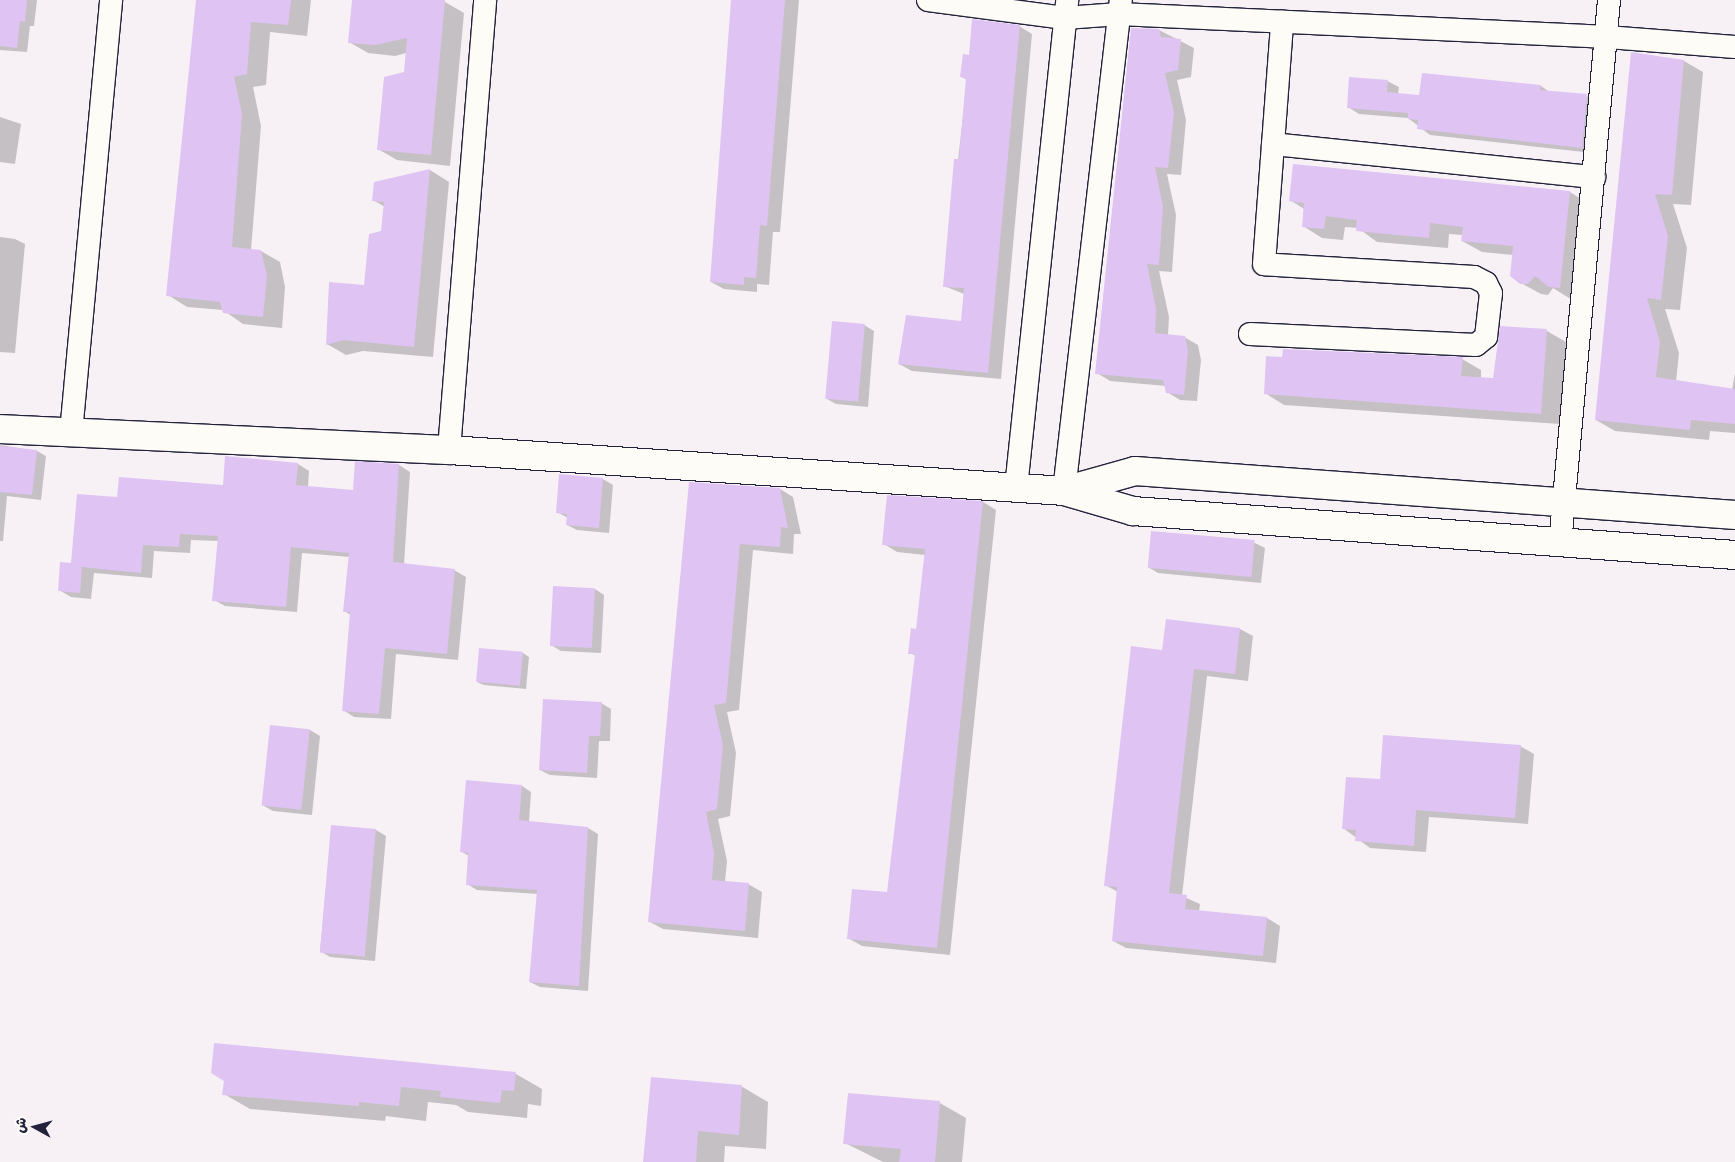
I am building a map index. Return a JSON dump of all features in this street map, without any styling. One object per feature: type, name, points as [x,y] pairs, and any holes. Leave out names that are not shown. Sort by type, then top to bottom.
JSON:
[{"type":"main road","points":[[0,429],[449,450],[1064,491],[1133,511],[1560,544],[1735,555]]},
{"type":"main road","points":[[1064,491],[1135,471],[1735,515]]},
{"type":"street","points":[[71,433],[110,0]]},
{"type":"street","points":[[449,450],[485,0]]},
{"type":"street","points":[[928,0],[1066,9],[1120,7],[1282,22],[1608,37],[1735,48]]},
{"type":"street","points":[[1560,544],[1562,502],[1608,37],[1609,0]]},
{"type":"street","points":[[1064,491],[1120,7]]},
{"type":"street","points":[[1016,488],[1066,9]]},
{"type":"street","points":[[1250,334],[1476,344],[1486,337],[1491,293],[1486,283],[1474,277],[1264,264],[1282,22]]},
{"type":"street","points":[[1273,144],[1594,177]]},
{"type":"building","points":[[0,0],[27,0],[25,22],[20,21],[17,48],[0,46]]},
{"type":"building","points":[[196,0],[291,0],[288,25],[251,22],[247,74],[234,77],[242,114],[232,247],[261,250],[267,276],[263,317],[223,313],[220,302],[166,296]]},
{"type":"building","points":[[352,0],[445,0],[431,155],[377,150],[384,77],[404,72],[407,38],[375,45],[348,43]]},
{"type":"building","points":[[731,0],[785,0],[767,226],[760,225],[756,278],[744,277],[744,285],[710,282]]},
{"type":"building","points":[[972,19],[1020,25],[988,373],[898,364],[906,315],[961,321],[964,288],[943,287],[954,159],[959,159],[966,78],[960,77],[963,54],[969,55]]},
{"type":"building","points":[[1131,28],[1159,29],[1161,37],[1181,39],[1178,70],[1165,73],[1174,112],[1168,168],[1155,167],[1163,207],[1159,265],[1147,264],[1156,309],[1155,333],[1185,336],[1188,351],[1184,395],[1166,393],[1163,380],[1095,374]]},
{"type":"building","points":[[1631,52],[1684,60],[1672,195],[1655,194],[1668,236],[1661,300],[1647,298],[1660,342],[1656,377],[1735,389],[1735,424],[1691,420],[1690,430],[1595,420]]},
{"type":"building","points":[[1422,73],[1541,85],[1540,90],[1587,94],[1582,148],[1417,129],[1418,120],[1408,119],[1408,113],[1347,108],[1349,77],[1388,80],[1387,92],[1419,95]]},
{"type":"building","points":[[1293,164],[1570,191],[1560,288],[1549,287],[1535,276],[1528,284],[1520,284],[1510,276],[1513,246],[1461,241],[1463,227],[1430,223],[1429,238],[1356,231],[1357,220],[1326,216],[1324,229],[1302,227],[1304,203],[1289,201]]},
{"type":"building","points":[[430,169],[414,347],[343,340],[326,345],[329,282],[364,285],[369,234],[381,231],[384,202],[372,201],[374,182]]},
{"type":"building","points":[[832,321],[865,324],[858,402],[825,399]]},
{"type":"building","points":[[1500,326],[1547,329],[1541,414],[1264,394],[1266,356],[1282,357],[1283,349],[1463,357],[1461,376],[1493,378]]},
{"type":"building","points":[[0,446],[37,450],[32,495],[0,492]]},
{"type":"building","points":[[225,456],[298,463],[296,485],[353,490],[355,461],[399,464],[393,562],[455,569],[447,654],[385,648],[379,714],[342,711],[350,612],[343,612],[349,553],[291,547],[286,607],[212,601],[218,536],[180,534],[179,547],[143,545],[141,573],[82,567],[80,593],[58,591],[60,562],[71,563],[77,494],[117,497],[119,477],[223,485]]},
{"type":"building","points":[[559,474],[603,478],[599,528],[566,525],[567,514],[556,513]]},
{"type":"building","points":[[689,482],[780,488],[788,528],[781,527],[780,547],[740,544],[726,703],[714,705],[723,745],[717,809],[706,812],[714,853],[712,880],[749,883],[745,931],[648,922]]},
{"type":"building","points":[[887,495],[983,501],[937,948],[847,939],[852,889],[887,892],[915,654],[908,654],[911,628],[916,629],[925,549],[882,545]]},
{"type":"building","points":[[1151,531],[1255,540],[1251,577],[1148,568]]},
{"type":"building","points":[[553,586],[595,588],[592,648],[550,646]]},
{"type":"building","points":[[1166,619],[1240,628],[1235,674],[1194,669],[1169,893],[1187,895],[1185,909],[1267,917],[1263,956],[1112,941],[1117,887],[1104,886],[1131,646],[1162,650]]},
{"type":"building","points":[[479,648],[523,652],[520,686],[476,682]]},
{"type":"building","points":[[543,699],[602,702],[600,736],[589,736],[587,773],[539,770]]},
{"type":"building","points":[[270,725],[310,729],[301,810],[262,806]]},
{"type":"building","points":[[1383,735],[1521,745],[1515,818],[1416,810],[1414,846],[1355,841],[1356,830],[1342,829],[1346,777],[1380,779]]},
{"type":"building","points":[[466,780],[522,785],[519,820],[588,827],[579,986],[529,982],[537,890],[466,885],[468,853],[460,852]]},
{"type":"building","points":[[331,825],[376,829],[365,956],[320,953]]},
{"type":"building","points":[[214,1043],[516,1072],[514,1091],[502,1090],[500,1103],[440,1097],[441,1091],[401,1087],[399,1106],[359,1102],[359,1106],[222,1095],[224,1081],[211,1073]]},
{"type":"building","points":[[651,1077],[742,1085],[739,1135],[698,1131],[696,1162],[643,1162]]},
{"type":"building","points":[[848,1093],[940,1101],[935,1162],[899,1162],[901,1149],[843,1144]]}]
